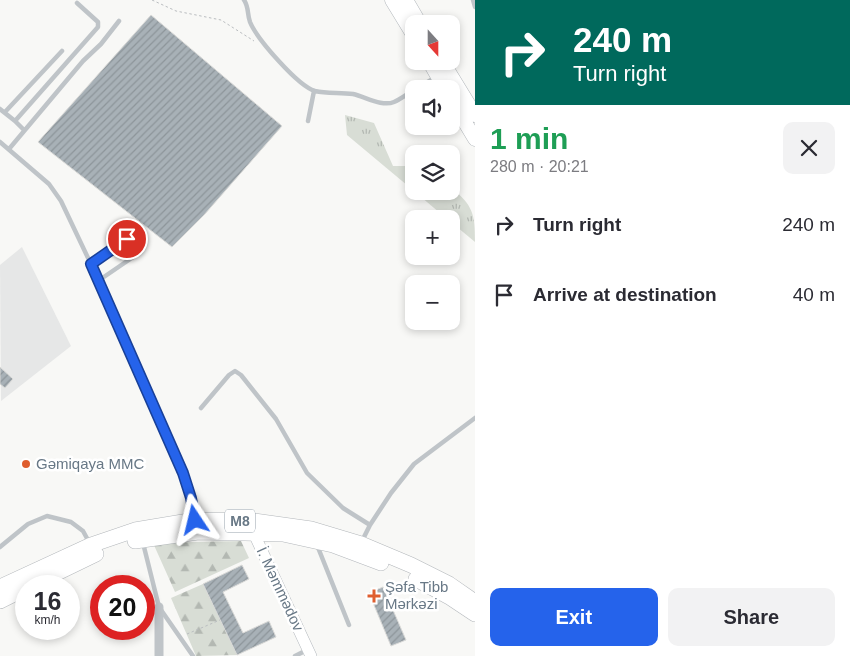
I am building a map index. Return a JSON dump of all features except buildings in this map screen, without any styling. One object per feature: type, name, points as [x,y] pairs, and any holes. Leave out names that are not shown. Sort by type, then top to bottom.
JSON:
[{"type":"highway","name":"M8","points":[[0,588],[135,530],[195,520],[255,527],[310,529],[361,544],[411,565],[449,584],[475,602]]},
{"type":"highway","name":"M8","points":[[49,575],[94,549],[142,539],[255,527],[333,545],[379,562],[416,578],[475,614]]},
{"type":"highway","points":[[0,601],[15,594]]},
{"type":"main road","points":[[392,0],[405,21]]},
{"type":"main road","points":[[406,0],[415,15]]},
{"type":"main road","points":[[434,70],[440,80]]},
{"type":"main road","points":[[448,70],[475,115]]},
{"type":"main road","points":[[460,114],[475,139]]},
{"type":"main road","name":"İ. Məmmədov","points":[[255,527],[310,653]]},
{"type":"street","points":[[159,607],[159,656]]},
{"type":"lane","points":[[244,0],[247,5],[250,21],[278,62],[314,91],[353,94],[388,104],[405,96]]},
{"type":"lane","points":[[473,0],[475,7]]},
{"type":"lane","points":[[15,121],[98,27],[98,22],[77,3]]},
{"type":"lane","points":[[9,149],[119,21]]},
{"type":"lane","points":[[5,112],[62,51]]},
{"type":"lane","points":[[431,80],[438,76]]},
{"type":"lane","points":[[308,122],[314,91]]},
{"type":"lane","points":[[0,109],[24,130]]},
{"type":"lane","points":[[0,142],[49,184],[61,201],[91,264],[183,473],[191,498],[195,520]]},
{"type":"lane","points":[[91,264],[127,239],[130,239],[139,248],[139,253],[98,281]]},
{"type":"lane","points":[[201,408],[229,375],[235,371],[241,375],[276,419],[306,473],[343,508],[370,525]]},
{"type":"lane","points":[[361,544],[370,525],[391,493],[414,464],[475,418]]},
{"type":"lane","points":[[0,546],[28,524],[47,516],[71,522],[83,531],[94,549]]},
{"type":"lane","points":[[142,539],[159,607],[193,656]]},
{"type":"lane","points":[[316,541],[349,625]]},
{"type":"lane","points":[[294,656],[310,653]]},
{"type":"path","points":[[152,0],[176,12],[221,20],[244,35]]},
{"type":"path","points":[[187,634],[220,620]]},
{"type":"shaded area","points":[[22,247],[71,346],[1,401],[0,265]]},
{"type":"green space","points":[[345,115],[374,123],[393,166],[405,166],[405,183],[347,135]]},
{"type":"green space","points":[[460,196],[468,205],[473,217],[475,242],[460,230],[460,210],[436,210],[425,200],[460,200]]},
{"type":"green space","points":[[241,541],[249,558],[175,592],[153,543]]},
{"type":"green space","points":[[203,584],[237,655],[196,656],[171,598]]},
{"type":"place","name":"Gəmiqaya MMC","points":[[26,464]]},
{"type":"place","name":"Şəfa Tibb Mərkəzi","points":[[374,596]]},
{"type":"route","points":[[127,239],[91,264],[166,438],[179,463],[191,498],[195,520]]}]
